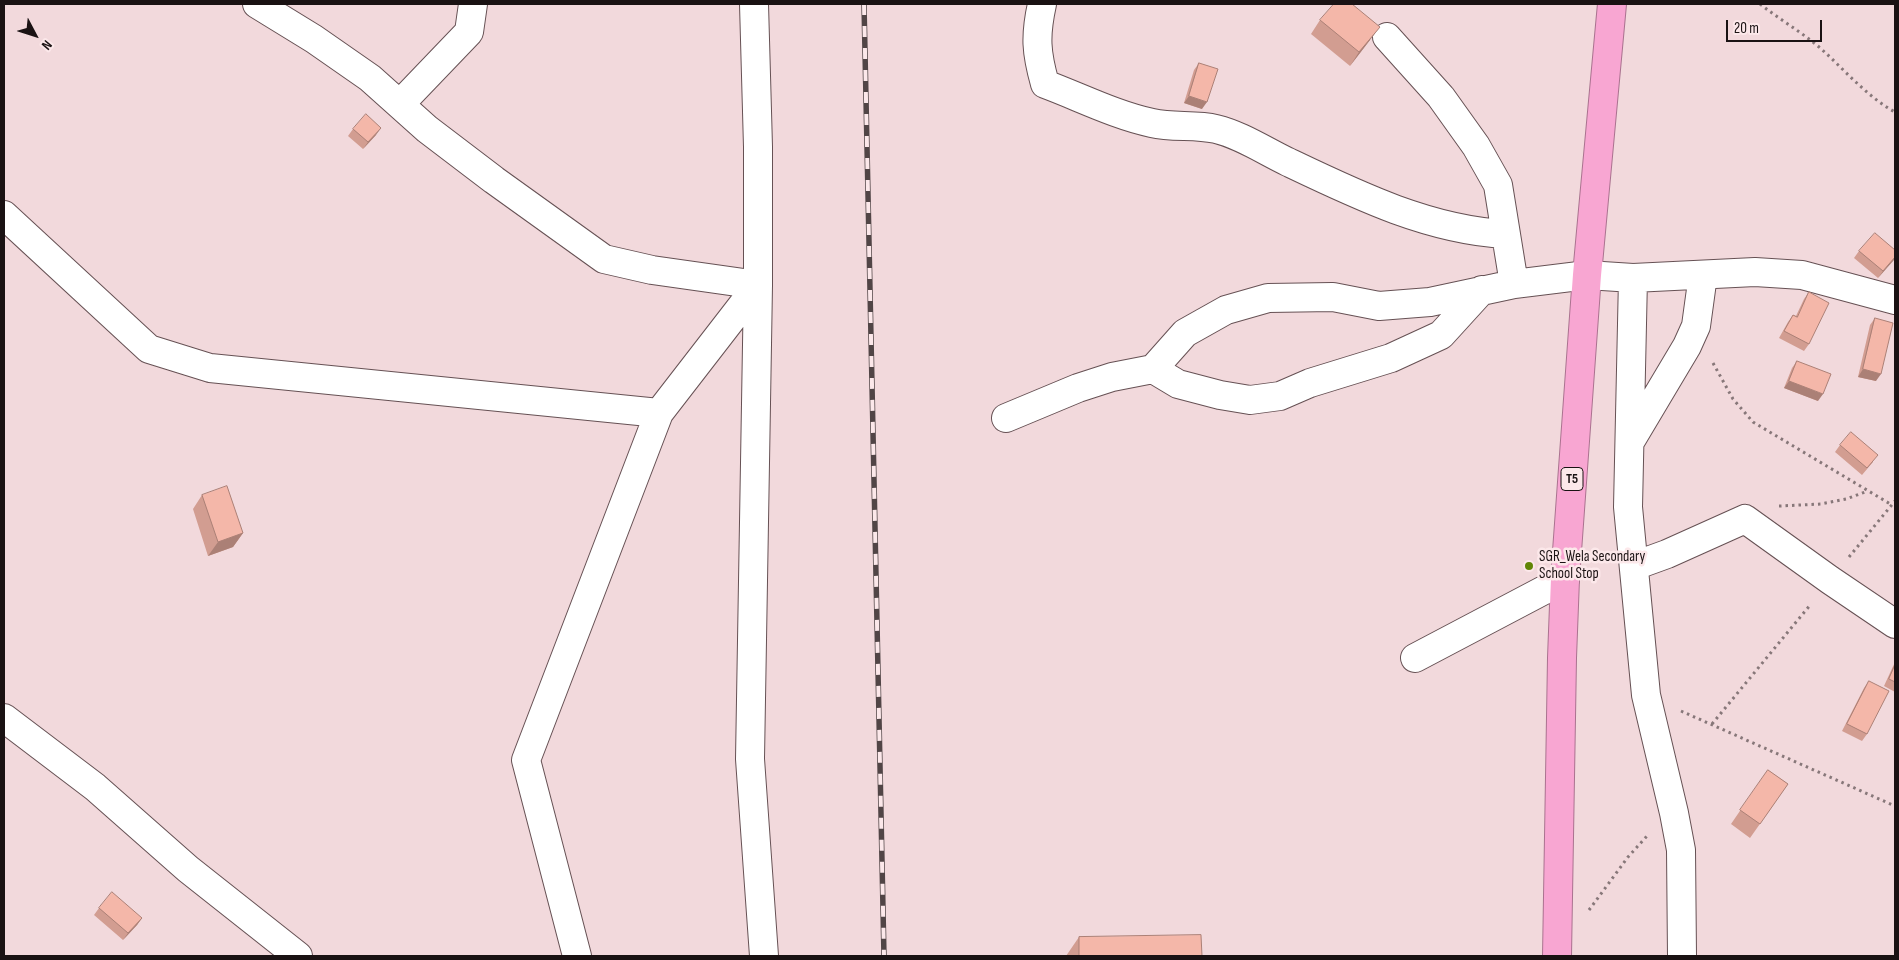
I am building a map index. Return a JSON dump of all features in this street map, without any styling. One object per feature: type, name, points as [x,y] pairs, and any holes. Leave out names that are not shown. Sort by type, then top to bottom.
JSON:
[{"type":"highway","name":"T5","points":[[1557,956],[1561,668],[1565,578],[1587,275],[1612,4]]},
{"type":"street","points":[[258,4],[370,78],[427,128],[494,180],[604,259],[652,270],[758,285]]},
{"type":"street","points":[[400,104],[469,32],[473,4]]},
{"type":"street","points":[[754,4],[758,147],[758,285],[750,759],[764,956]]},
{"type":"street","points":[[1042,4],[1036,29],[1038,58],[1045,84],[1131,118],[1154,124],[1215,129],[1238,137],[1306,170],[1402,212],[1446,225],[1484,233],[1506,234]]},
{"type":"street","points":[[1387,37],[1441,97],[1476,146],[1498,185],[1514,284]]},
{"type":"street","points":[[4,215],[149,349],[210,368],[659,413]]},
{"type":"street","points":[[1006,418],[1103,380],[1153,369],[1185,333],[1226,310],[1268,298],[1334,297],[1379,306],[1430,302],[1514,284],[1587,275],[1633,278],[1755,272],[1802,275],[1895,300]]},
{"type":"street","points":[[1630,441],[1682,354],[1696,326],[1703,274]]},
{"type":"street","points":[[1633,278],[1628,507],[1646,695],[1673,806],[1681,850],[1682,956]]},
{"type":"street","points":[[576,956],[526,760],[659,413],[758,285]]},
{"type":"street","points":[[1153,369],[1178,384],[1220,395],[1250,400],[1280,396],[1310,383],[1392,358],[1441,335],[1482,290]]},
{"type":"street","points":[[1634,566],[1667,554],[1745,519],[1895,624]]},
{"type":"street","points":[[1414,658],[1565,578]]},
{"type":"street","points":[[4,718],[95,787],[188,869],[298,956]]},
{"type":"path","points":[[1760,4],[1802,33],[1862,88],[1885,107],[1895,112]]},
{"type":"path","points":[[1696,326],[1719,375],[1733,399],[1752,422],[1892,505]]},
{"type":"path","points":[[1712,724],[1895,501]]},
{"type":"path","points":[[1646,695],[1895,806]]},
{"type":"path","points":[[1584,917],[1628,857],[1673,806]]},
{"type":"building","points":[[1334,4],[1352,4],[1380,27],[1359,52],[1320,20]]},
{"type":"building","points":[[1199,63],[1218,69],[1207,102],[1189,96]]},
{"type":"building","points":[[366,114],[381,128],[368,142],[353,129]]},
{"type":"building","points":[[1875,233],[1895,250],[1895,257],[1883,271],[1859,251]]},
{"type":"building","points":[[1809,292],[1829,303],[1809,344],[1784,331],[1793,315],[1797,317]]},
{"type":"building","points":[[1875,318],[1893,323],[1881,374],[1863,369]]},
{"type":"building","points":[[1797,361],[1831,374],[1823,394],[1789,381]]},
{"type":"building","points":[[1851,432],[1878,455],[1867,468],[1840,445]]},
{"type":"building","points":[[227,486],[243,533],[218,542],[202,495]]},
{"type":"building","points":[[1895,665],[1895,682],[1889,679]]},
{"type":"building","points":[[1869,681],[1889,691],[1867,734],[1847,724]]},
{"type":"building","points":[[1768,770],[1788,784],[1760,824],[1740,810]]},
{"type":"building","points":[[112,892],[142,918],[128,933],[99,908]]},
{"type":"building","points":[[1201,935],[1202,956],[1079,956],[1079,937]]},
{"type":"railway","points":[[864,4],[884,956]]},
{"type":"place","name":"SGR_Wela Secondary School Stop","points":[[1529,566]]}]
